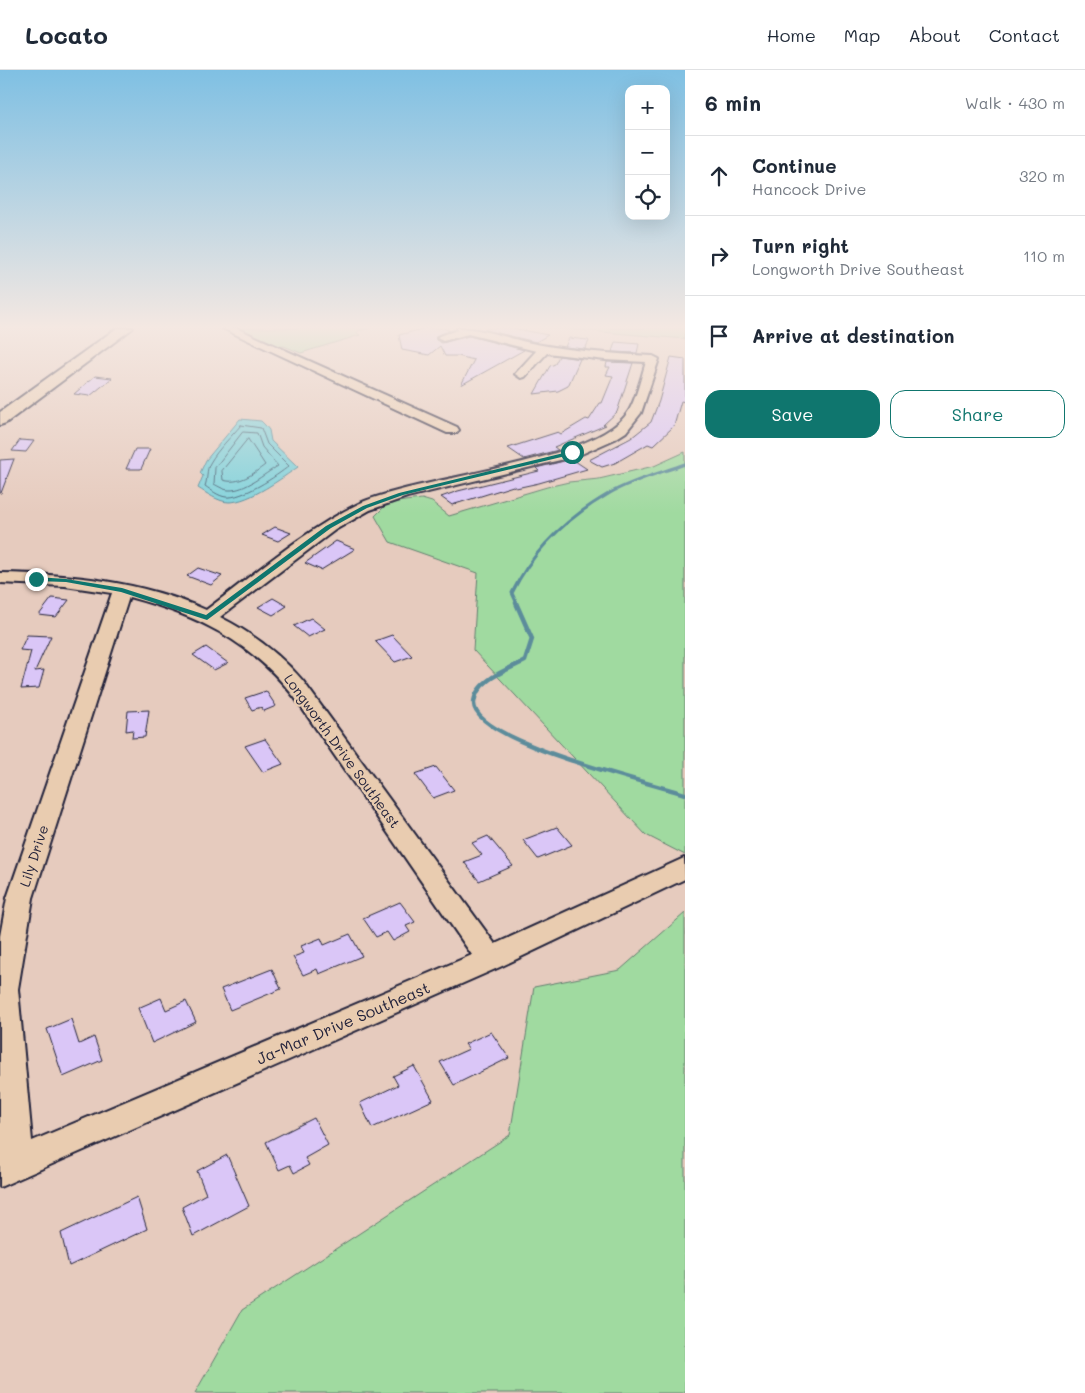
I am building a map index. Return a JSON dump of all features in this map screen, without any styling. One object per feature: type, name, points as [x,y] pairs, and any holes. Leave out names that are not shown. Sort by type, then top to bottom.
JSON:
[{"type":"main road","points":[[0,420],[41,390]]},
{"type":"street","points":[[363,390],[452,430]]},
{"type":"street","points":[[207,618],[328,527],[365,507],[410,492],[572,452],[610,436],[625,425],[635,413],[643,390]]},
{"type":"street","name":"Longworth Drive Southeast","points":[[0,578],[66,580],[122,590],[207,618],[251,643],[271,659],[302,693],[490,959]]},
{"type":"street","name":"Lily Drive","points":[[9,1167],[4,989],[20,898],[122,590]]},
{"type":"street","name":"Ja-Mar Drive Southeast","points":[[9,1167],[490,959],[684,868]]},
{"type":"green space","points":[[685,452],[685,855],[646,835],[473,650],[478,573],[390,542],[375,516],[388,503],[422,499],[432,502],[449,516],[547,487],[569,482],[599,479],[654,466]]},
{"type":"green space","points":[[685,913],[685,1393],[195,1393],[242,1310],[510,1135],[534,987],[620,970]]},
{"type":"water","points":[[240,419],[261,421],[269,430],[271,441],[298,467],[256,494],[237,501],[225,502],[198,488],[203,476],[200,473],[206,460]]},
{"type":"building","points":[[79,390],[98,390],[90,396],[74,394]]},
{"type":"building","points":[[536,390],[561,390],[558,391],[534,394]]},
{"type":"building","points":[[607,390],[624,390],[617,412],[603,425],[606,425],[554,447],[558,450],[524,459],[508,448],[558,432],[561,434],[586,419],[589,420],[600,403],[602,403]]},
{"type":"building","points":[[662,390],[685,390],[685,402],[681,401],[674,426],[653,446],[648,444],[615,463],[602,467],[589,460],[631,438],[651,422]]},
{"type":"building","points":[[20,440],[34,441],[26,452],[12,451]]},
{"type":"building","points":[[135,449],[150,449],[141,469],[126,469]]},
{"type":"building","points":[[14,459],[1,493],[0,493],[0,460]]},
{"type":"building","points":[[572,459],[587,469],[539,483],[516,488],[513,486],[452,505],[441,497],[539,471],[536,468]]},
{"type":"building","points":[[275,527],[291,533],[278,541],[262,535]]},
{"type":"building","points":[[336,541],[355,549],[321,570],[305,563]]},
{"type":"building","points":[[198,568],[222,576],[211,585],[187,576]]},
{"type":"building","points":[[52,598],[69,600],[56,617],[39,615]]},
{"type":"building","points":[[273,598],[287,606],[273,615],[258,607]]},
{"type":"building","points":[[311,618],[325,629],[308,637],[294,626]]},
{"type":"building","points":[[27,635],[51,636],[35,671],[44,670],[39,688],[21,689],[31,651],[20,650]]},
{"type":"building","points":[[392,635],[412,656],[395,662],[375,641]]},
{"type":"building","points":[[206,647],[228,663],[214,670],[193,655]]},
{"type":"building","points":[[266,691],[276,706],[264,711],[261,707],[252,710],[245,698]]},
{"type":"building","points":[[149,710],[145,737],[132,738],[133,730],[126,731],[128,711]]},
{"type":"building","points":[[265,739],[283,764],[263,772],[245,746]]},
{"type":"building","points":[[436,767],[454,790],[433,798],[415,774]]},
{"type":"building","points":[[557,827],[572,845],[538,859],[523,840]]},
{"type":"building","points":[[488,836],[513,866],[479,881],[464,862],[482,855],[472,843]]},
{"type":"building","points":[[400,902],[415,922],[406,926],[410,932],[393,941],[387,932],[376,937],[363,918]]},
{"type":"building","points":[[350,934],[362,956],[319,974],[317,969],[303,975],[293,957],[304,953],[301,946],[321,938],[324,945]]},
{"type":"building","points":[[272,969],[281,989],[230,1010],[221,989]]},
{"type":"building","points":[[161,998],[166,1010],[186,1001],[196,1022],[152,1043],[138,1008]]},
{"type":"building","points":[[71,1019],[79,1044],[94,1037],[102,1060],[63,1077],[47,1029]]},
{"type":"building","points":[[491,1032],[509,1058],[454,1085],[440,1062],[469,1049],[465,1044]]},
{"type":"building","points":[[414,1066],[433,1100],[372,1128],[360,1103],[398,1085],[393,1076]]},
{"type":"building","points":[[314,1118],[328,1145],[305,1158],[309,1165],[294,1173],[290,1165],[279,1170],[266,1142]]},
{"type":"building","points":[[227,1155],[249,1206],[193,1236],[182,1207],[206,1194],[197,1171]]},
{"type":"building","points":[[137,1197],[147,1229],[69,1266],[61,1233]]},
{"type":"waterway","points":[[517,604],[512,593],[521,577],[541,549],[566,524],[595,502],[619,488],[685,464]]},
{"type":"waterway","points":[[516,603],[532,639],[525,661],[494,676],[480,688],[474,703],[481,717],[501,732],[531,746],[566,759],[685,794]]},
{"type":"route","points":[[36,579],[66,580],[122,590],[207,618],[328,527],[365,507],[402,494],[572,452]]}]
